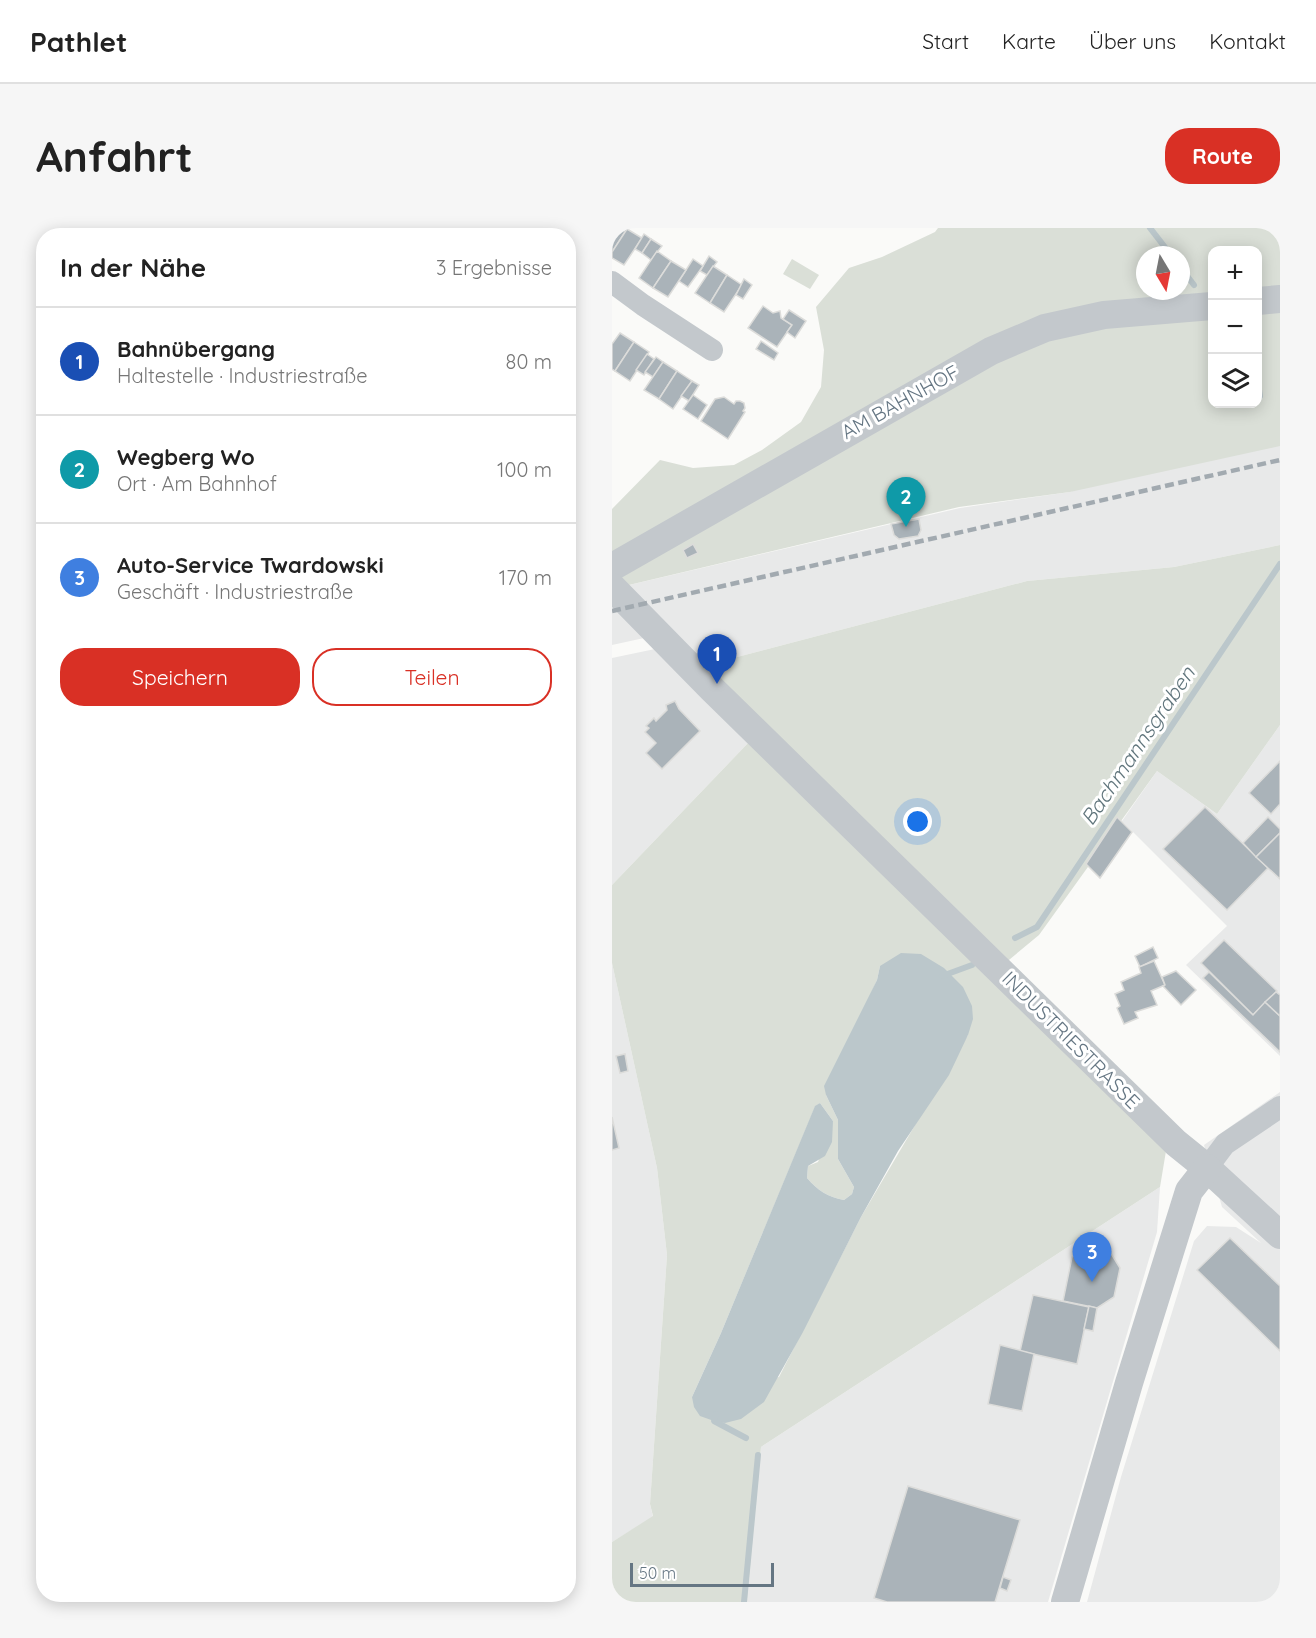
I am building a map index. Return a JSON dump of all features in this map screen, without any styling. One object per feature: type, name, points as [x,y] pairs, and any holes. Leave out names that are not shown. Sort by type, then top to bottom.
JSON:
[{"type":"street","points":[[612,282],[712,350]]},
{"type":"street","points":[[1262,301],[1280,299]]},
{"type":"street","name":"AM BAHNHOF","points":[[612,567],[991,351],[1045,328],[1104,315],[1208,306]]},
{"type":"street","name":"INDUSTRIESTRASSE","points":[[612,587],[712,689],[1176,1143],[1207,1168],[1280,1235]]},
{"type":"street","points":[[1065,1602],[1129,1383],[1189,1191],[1225,1144],[1280,1107]]},
{"type":"shaded area","points":[[938,228],[1280,228],[1280,446],[1070,492],[959,507],[612,589],[612,509],[660,460],[693,468],[734,465],[762,450],[801,422],[821,387],[824,350],[816,307],[849,268],[882,257],[935,232]]},
{"type":"shaded area","points":[[792,259],[819,275],[810,289],[783,274]]},
{"type":"shaded area","points":[[1280,403],[1280,545],[1174,567],[1027,581],[718,662],[707,669],[667,633],[612,645],[612,589],[960,508],[1070,492]]},
{"type":"shaded area","points":[[1280,545],[1280,725],[1217,814],[1157,771],[1039,935],[992,974],[1166,1151],[1160,1187],[761,1447],[747,1602],[612,1602],[612,1542],[653,1516],[650,1504],[667,1255],[657,1168],[612,963],[612,885],[750,741],[707,669],[718,662],[1027,581],[1174,567]],"holes":[[[880,966],[968,1035],[861,1217],[779,1377],[692,1397],[815,1107],[820,1103],[833,1121],[818,1162],[808,1166],[807,1178],[819,1189],[833,1197],[844,1200],[852,1194],[854,1187],[838,1159],[838,1120],[826,1095],[877,980]]]},
{"type":"shaded area","points":[[655,649],[750,741],[612,885],[612,658]]},
{"type":"shaded area","points":[[1280,725],[1280,1056],[1186,965],[1227,926],[1122,821],[1157,771],[1217,814]]},
{"type":"shaded area","points":[[901,953],[921,954],[944,968],[963,987],[972,1006],[973,1019],[968,1035],[949,1075],[898,1151],[861,1217],[803,1332],[764,1402],[741,1419],[725,1423],[700,1416],[694,1407],[692,1397],[815,1106],[820,1103],[833,1121],[832,1142],[825,1156],[808,1166],[807,1178],[819,1189],[833,1197],[844,1200],[852,1194],[854,1187],[838,1159],[838,1120],[824,1086],[877,980],[880,966]]},
{"type":"shaded area","points":[[612,963],[657,1168],[667,1255],[650,1504],[653,1517],[612,1542]]},
{"type":"shaded area","points":[[1280,1092],[1280,1602],[1087,1602],[1121,1477],[1194,1241],[1207,1226],[1236,1227],[1261,1243],[1222,1207],[1204,1145]]},
{"type":"shaded area","points":[[1160,1187],[1157,1232],[1048,1602],[747,1602],[761,1447]]},
{"type":"building","points":[[612,228],[627,229],[612,252]]},
{"type":"building","points":[[627,229],[642,238],[624,265],[612,258],[612,252]]},
{"type":"building","points":[[644,234],[651,239],[642,253],[635,249]]},
{"type":"building","points":[[651,239],[662,246],[651,260],[642,253]]},
{"type":"building","points":[[657,251],[671,261],[653,288],[639,278]]},
{"type":"building","points":[[709,256],[717,262],[707,275],[700,271]]},
{"type":"building","points":[[693,259],[703,266],[688,287],[679,281]]},
{"type":"building","points":[[671,261],[686,270],[668,297],[653,288]]},
{"type":"building","points":[[713,266],[727,275],[710,303],[695,293]]},
{"type":"building","points":[[727,275],[742,285],[724,312],[710,303]]},
{"type":"building","points":[[744,279],[752,285],[743,299],[736,295]]},
{"type":"building","points":[[763,306],[773,313],[780,311],[781,318],[792,325],[777,347],[748,328]]},
{"type":"building","points":[[789,310],[806,321],[795,338],[787,332],[792,325],[783,319]]},
{"type":"building","points":[[620,333],[634,342],[615,371],[612,369],[612,344]]},
{"type":"building","points":[[761,341],[778,353],[774,360],[756,349]]},
{"type":"building","points":[[634,342],[649,352],[630,381],[615,371]]},
{"type":"building","points":[[647,354],[654,359],[644,375],[636,370]]},
{"type":"building","points":[[656,357],[663,362],[653,377],[645,372]]},
{"type":"building","points":[[663,362],[677,371],[659,399],[644,390]]},
{"type":"building","points":[[677,371],[692,381],[673,409],[659,399]]},
{"type":"building","points":[[692,381],[699,385],[689,401],[681,396]]},
{"type":"building","points":[[693,395],[707,405],[698,419],[683,409]]},
{"type":"building","points":[[724,397],[734,404],[736,401],[744,403],[745,408],[743,411],[745,412],[728,439],[701,421],[715,399]]},
{"type":"building","points":[[919,519],[921,530],[918,536],[899,539],[894,535],[891,524]]},
{"type":"building","points":[[693,544],[698,553],[687,558],[683,550]]},
{"type":"building","points":[[675,701],[679,709],[700,731],[662,769],[646,753],[656,743],[645,732],[649,728],[646,726],[654,718],[656,721],[667,710],[666,705]]},
{"type":"building","points":[[1280,761],[1280,804],[1271,814],[1249,793]]},
{"type":"building","points":[[1205,807],[1268,868],[1227,910],[1163,849]]},
{"type":"building","points":[[1117,817],[1132,832],[1100,878],[1086,864]]},
{"type":"building","points":[[1268,817],[1280,829],[1280,833],[1256,857],[1243,843]]},
{"type":"building","points":[[1280,833],[1280,879],[1256,857]]},
{"type":"building","points":[[1224,940],[1277,991],[1253,1015],[1201,963]]},
{"type":"building","points":[[1153,947],[1158,958],[1140,967],[1135,956]]},
{"type":"building","points":[[1154,961],[1165,985],[1151,991],[1157,1005],[1135,1012],[1138,1018],[1124,1024],[1117,1008],[1120,1006],[1115,994],[1124,990],[1121,982],[1141,973],[1139,967]]},
{"type":"building","points":[[1176,971],[1196,990],[1181,1005],[1163,986],[1165,985],[1162,977]]},
{"type":"building","points":[[1209,972],[1253,1015],[1265,1002],[1280,1016],[1280,1052],[1203,978]]},
{"type":"building","points":[[1276,992],[1280,995],[1280,1016],[1265,1002]]},
{"type":"building","points":[[625,1054],[628,1071],[620,1073],[616,1056]]},
{"type":"building","points":[[612,1117],[619,1148],[612,1150]]},
{"type":"building","points":[[1230,1238],[1280,1286],[1280,1351],[1197,1270]]},
{"type":"building","points":[[1090,1246],[1109,1250],[1120,1268],[1114,1297],[1097,1308],[1063,1301],[1072,1257]]},
{"type":"building","points":[[1033,1295],[1089,1307],[1077,1364],[1020,1351]]},
{"type":"building","points":[[1089,1306],[1097,1308],[1093,1331],[1084,1329]]},
{"type":"building","points":[[1000,1345],[1034,1354],[1022,1411],[988,1404]]},
{"type":"building","points":[[908,1486],[1020,1520],[995,1602],[887,1602],[874,1598]]},
{"type":"building","points":[[1003,1577],[1011,1580],[1007,1591],[1000,1588]]},
{"type":"waterway","name":"Bachmannsgraben","points":[[1150,228],[1164,246]]},
{"type":"waterway","name":"Bachmannsgraben","points":[[1190,280],[1194,285]]},
{"type":"waterway","name":"Bachmannsgraben","points":[[1015,938],[1037,927],[1280,564]]},
{"type":"waterway","name":"Bachmannsgraben","points":[[942,976],[972,965]]},
{"type":"waterway","name":"Bachmannsgraben","points":[[716,1414],[714,1421],[746,1438]]},
{"type":"waterway","name":"Bachmannsgraben","points":[[744,1602],[758,1455]]},
{"type":"railway","points":[[612,611],[1280,460]]},
{"type":"place","name":"Wegberg Wo","points":[[906,527]]},
{"type":"place","name":"Bahnübergang","points":[[717,684]]},
{"type":"place","name":"Auto-Service Twardowski","points":[[1092,1282]]}]
